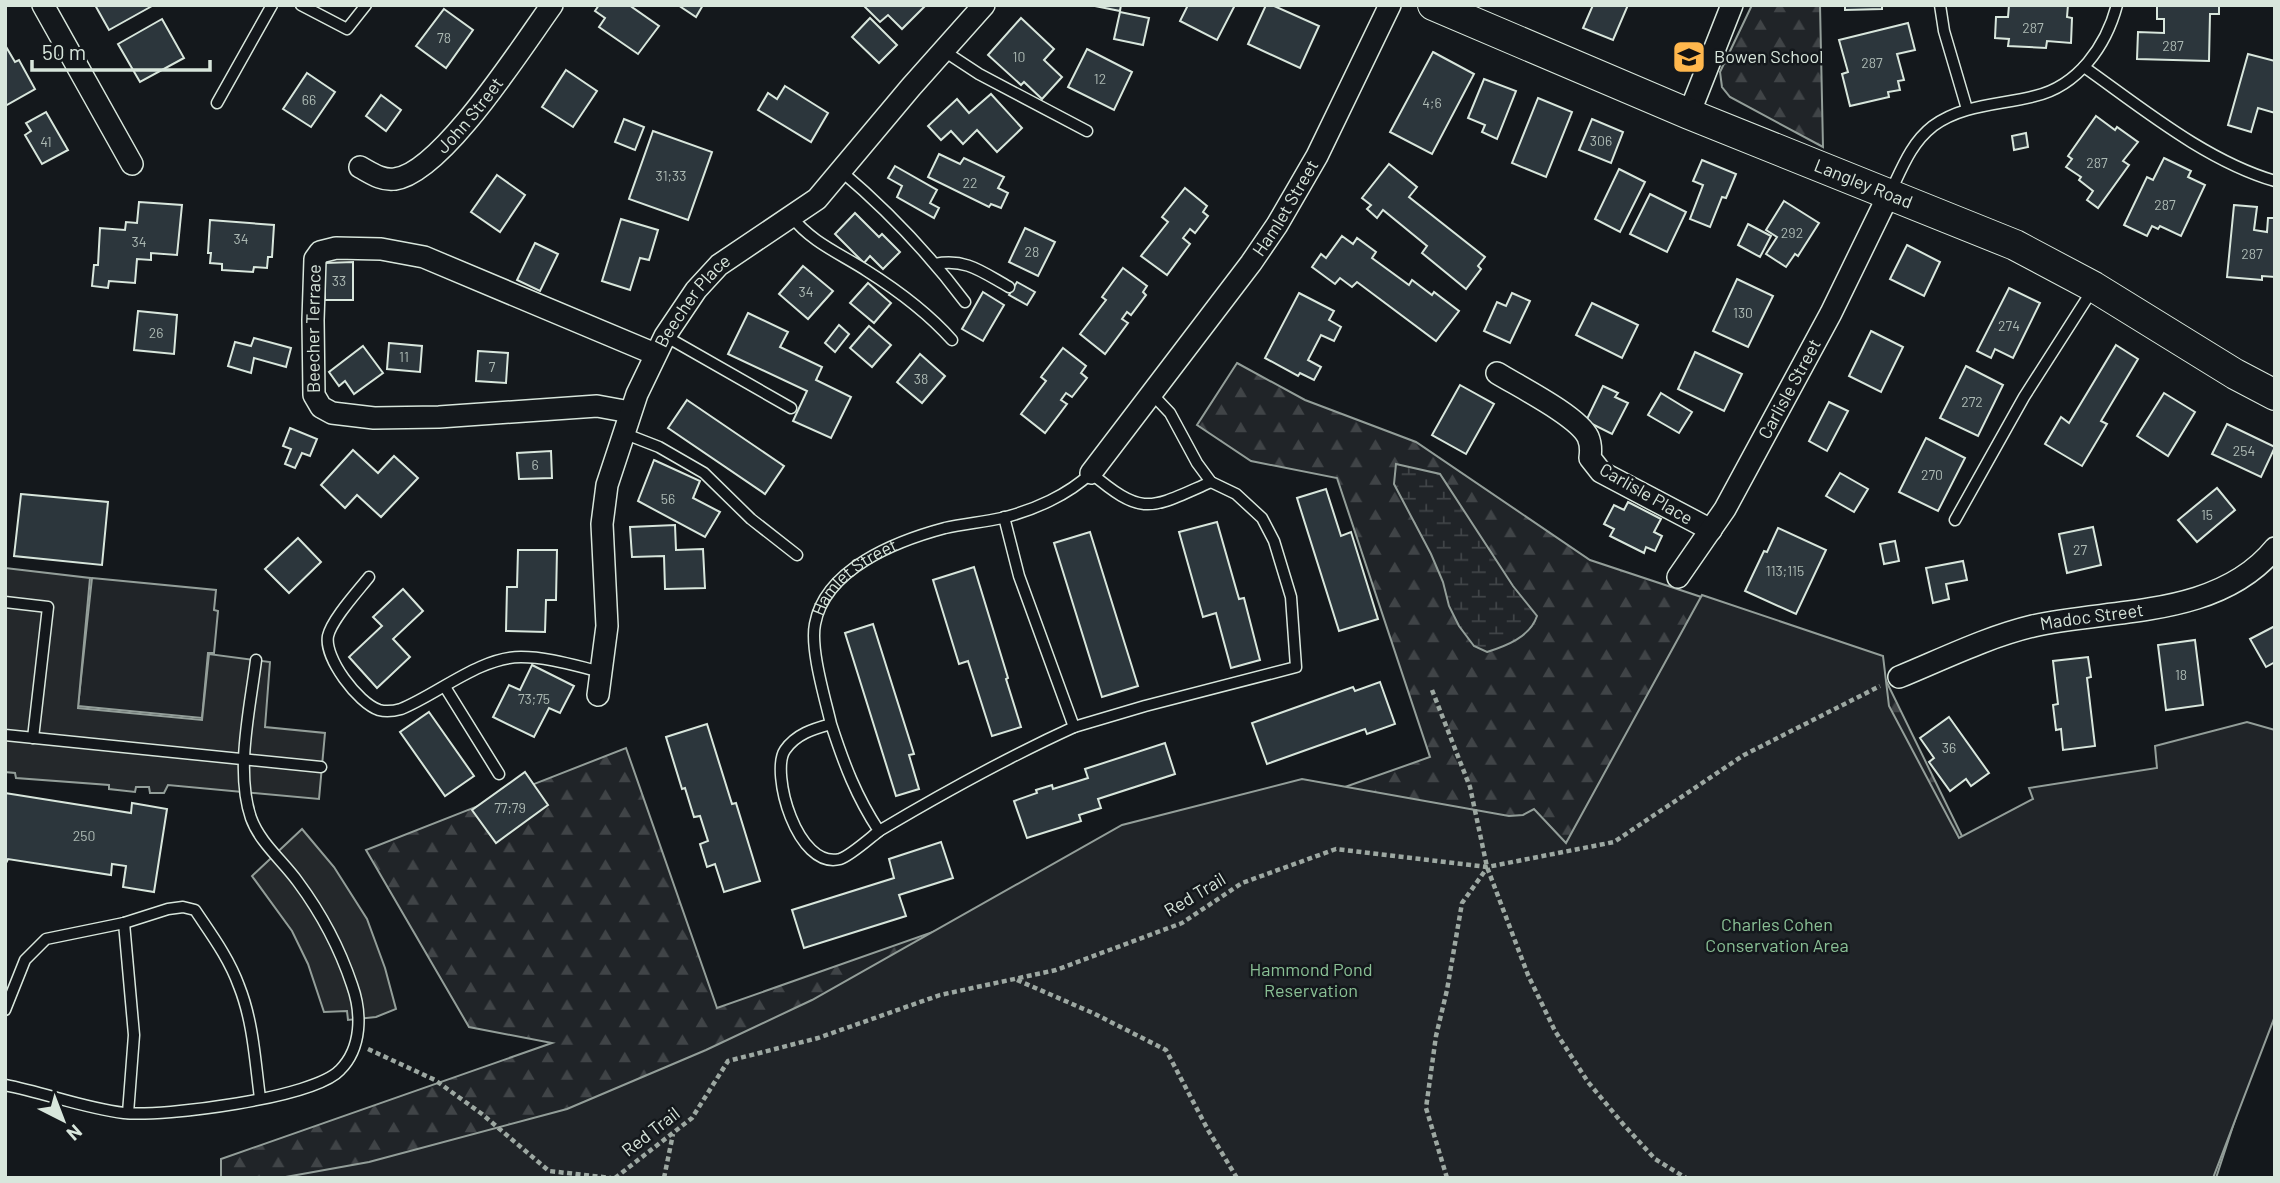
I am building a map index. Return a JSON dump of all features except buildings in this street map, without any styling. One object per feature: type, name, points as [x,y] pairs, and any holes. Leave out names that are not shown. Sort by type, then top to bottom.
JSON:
[{"type":"street","points":[[43,5],[132,164]]},
{"type":"street","name":"John Street","points":[[360,167],[383,178],[393,179],[403,177],[426,164],[447,144],[483,100],[552,5]]},
{"type":"street","name":"Beecher Place","points":[[598,695],[607,626],[603,506],[612,464],[630,412],[660,345],[684,305],[707,276],[745,246],[817,199],[984,5]]},
{"type":"street","name":"Hamlet Street","points":[[1091,473],[1251,263],[1288,207],[1317,156],[1390,5]]},
{"type":"street","name":"Langley Road","points":[[1433,5],[1689,114],[2015,245],[2094,287],[2235,374],[2275,394]]},
{"type":"street","points":[[1689,114],[1732,5]]},
{"type":"street","name":"Carlisle Street","points":[[1678,577],[1725,509],[1831,313],[1889,194]]},
{"type":"street","name":"Beecher Terrace","points":[[630,412],[597,406],[414,419],[343,415],[326,410],[314,395],[315,259],[320,252],[336,248],[381,249],[424,257],[660,345]]},
{"type":"street","name":"Carlisle Place","points":[[1497,373],[1569,417],[1587,434],[1591,446],[1590,458],[1601,472],[1710,530]]},
{"type":"street","name":"Madoc Street","points":[[1899,677],[1982,642],[2031,626],[2208,596],[2241,579],[2275,548]]},
{"type":"lane","points":[[217,103],[272,5]]},
{"type":"lane","points":[[302,5],[347,29],[366,5]]},
{"type":"lane","points":[[1940,5],[1944,31],[1967,109]]},
{"type":"lane","points":[[1889,194],[1906,160],[1923,135],[1944,119],[1967,109],[2047,93],[2061,86],[2084,67],[2102,42],[2117,5]]},
{"type":"lane","points":[[944,51],[979,74],[1087,131]]},
{"type":"lane","points":[[2084,67],[2204,148],[2235,166],[2275,181]]},
{"type":"lane","points":[[841,171],[935,264],[964,302]]},
{"type":"lane","points":[[792,217],[807,233],[880,280],[929,317],[952,340]]},
{"type":"lane","points":[[935,264],[960,262],[970,265],[1009,287]]},
{"type":"lane","points":[[1955,520],[2024,397],[2094,287]]},
{"type":"lane","points":[[660,345],[791,408]]},
{"type":"lane","points":[[831,724],[801,734],[783,752],[780,767],[789,813],[800,838],[811,852],[825,858],[840,859],[944,791],[1006,758],[1074,727],[1296,667],[1291,597],[1273,541],[1262,518],[1236,495],[1211,482],[1196,463],[1170,413],[1152,394]]},
{"type":"lane","points":[[623,433],[659,447],[704,473],[751,519],[797,555]]},
{"type":"lane","points":[[1091,473],[1123,498],[1149,505],[1166,501],[1211,482]]},
{"type":"lane","name":"Hamlet Street","points":[[879,831],[863,807],[848,775],[831,724],[817,661],[814,626],[822,599],[852,569],[890,548],[944,529],[1004,517],[1059,496],[1076,487],[1091,473]]},
{"type":"lane","points":[[1004,517],[1019,576],[1074,727]]},
{"type":"lane","points":[[369,577],[328,635],[330,653],[344,677],[362,699],[377,709],[385,711],[408,706],[488,664],[521,657],[602,672]]},
{"type":"lane","points":[[5,602],[48,607],[33,738]]},
{"type":"lane","points":[[5,1085],[98,1110],[128,1113],[194,1109],[260,1098],[304,1089],[331,1078],[341,1070],[356,1044],[359,1009],[348,974],[314,905],[262,838],[252,820],[246,797],[244,760],[256,660]]},
{"type":"lane","points":[[445,687],[499,774]]},
{"type":"lane","points":[[5,735],[321,767]]},
{"type":"lane","points":[[5,1010],[25,960],[46,939],[124,923],[168,909],[183,907],[195,910],[239,984],[252,1037],[260,1098]]},
{"type":"lane","points":[[124,923],[134,1035],[128,1113]]},
{"type":"path","name":"Red Trail","points":[[613,1178],[692,1118],[729,1061],[818,1038],[940,995],[1056,970],[1182,923],[1242,883],[1336,849],[1487,867],[1614,842],[1744,755],[1899,677]]},
{"type":"path","points":[[1432,690],[1470,787],[1487,867],[1528,975],[1555,1031],[1588,1083],[1655,1159],[1686,1178]]},
{"type":"path","points":[[1447,1178],[1426,1108],[1436,1035],[1462,903],[1487,867]]},
{"type":"path","points":[[1015,979],[1093,1013],[1166,1051],[1237,1178]]},
{"type":"path","points":[[356,1044],[435,1080],[482,1114],[549,1171],[613,1178]]},
{"type":"path","points":[[664,1178],[673,1133]]},
{"type":"green space","points":[[1752,5],[1820,5],[1823,147],[1730,97],[1722,87],[1720,72]]},
{"type":"green space","points":[[1237,363],[1305,400],[1416,442],[1590,560],[1873,654],[1982,877],[2262,1037],[2216,1178],[221,1178],[221,1159],[552,1043],[469,1027],[366,850],[626,748],[717,1008],[1430,757],[1337,478],[1251,461],[1197,425]]},
{"type":"green space","points":[[1396,464],[1440,474],[1513,586],[1537,616],[1523,635],[1509,644],[1487,652],[1474,646],[1459,626],[1431,554],[1394,484]]},
{"type":"green space","points":[[92,578],[216,590],[214,610],[218,611],[214,653],[208,653],[202,718],[78,706]]},
{"type":"green space","points":[[1702,595],[1883,656],[1889,706],[1959,838],[2033,799],[2029,788],[2157,768],[2155,746],[2247,722],[2275,730],[2275,1016],[2213,1178],[280,1178],[369,1162],[567,1109],[706,1050],[812,1000],[1122,825],[1302,779],[1509,816],[1523,815],[1534,809],[1566,843]]},
{"type":"shaded area","points":[[5,568],[90,578],[78,708],[202,720],[209,654],[270,662],[265,727],[325,733],[319,799],[168,785],[164,793],[150,793],[149,787],[136,787],[135,792],[109,789],[109,785],[16,778],[15,773],[5,772]]},
{"type":"shaded area","points":[[302,829],[334,867],[367,919],[385,968],[396,1009],[376,1017],[348,1020],[347,1011],[324,1012],[308,964],[292,931],[252,876]]},
{"type":"place","name":"Bowen School","points":[[1689,57]]},
{"type":"park label","name":"Charles Cohen Conservation Area","points":[[1777,935]]},
{"type":"park label","name":"Hammond Pond Reservation","points":[[1311,980]]}]
